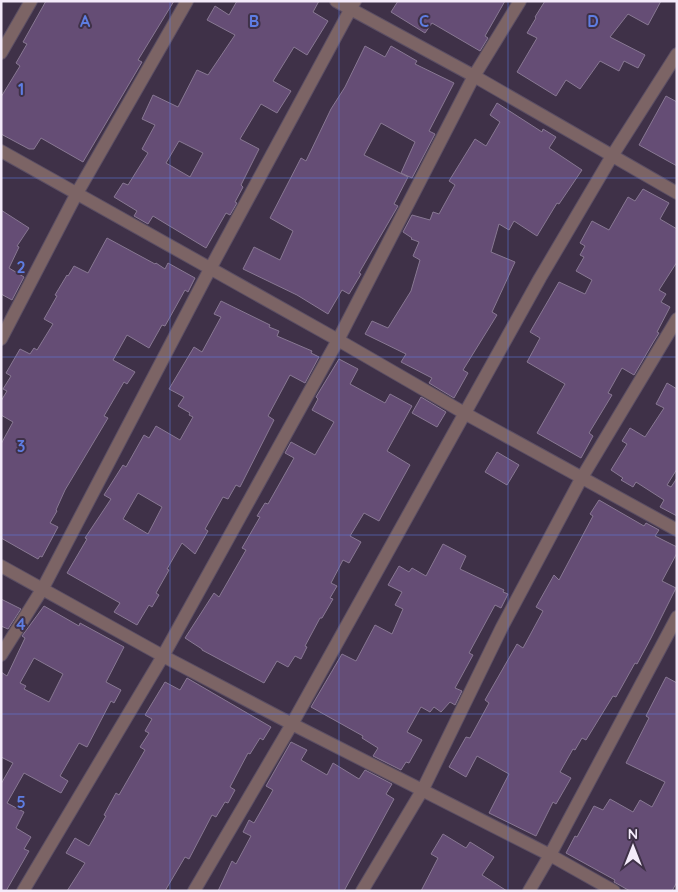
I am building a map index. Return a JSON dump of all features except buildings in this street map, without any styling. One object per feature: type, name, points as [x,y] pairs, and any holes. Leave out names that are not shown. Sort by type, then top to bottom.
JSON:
[{"type":"street","points":[[1,54],[31,1]]},
{"type":"street","points":[[1,339],[77,193],[187,1]]},
{"type":"street","points":[[336,1],[352,6],[677,193]]},
{"type":"street","points":[[23,891],[163,656],[338,340],[474,76],[520,1]]},
{"type":"street","points":[[1,655],[43,588],[210,269],[352,6]]},
{"type":"street","points":[[194,891],[292,724],[540,278],[612,156],[677,54]]},
{"type":"street","points":[[1,151],[581,479],[677,530]]},
{"type":"street","points":[[362,891],[423,789],[502,627],[581,479],[677,319]]},
{"type":"street","points":[[1,566],[163,656],[550,855],[614,891]]},
{"type":"street","points":[[529,891],[677,617]]}]
